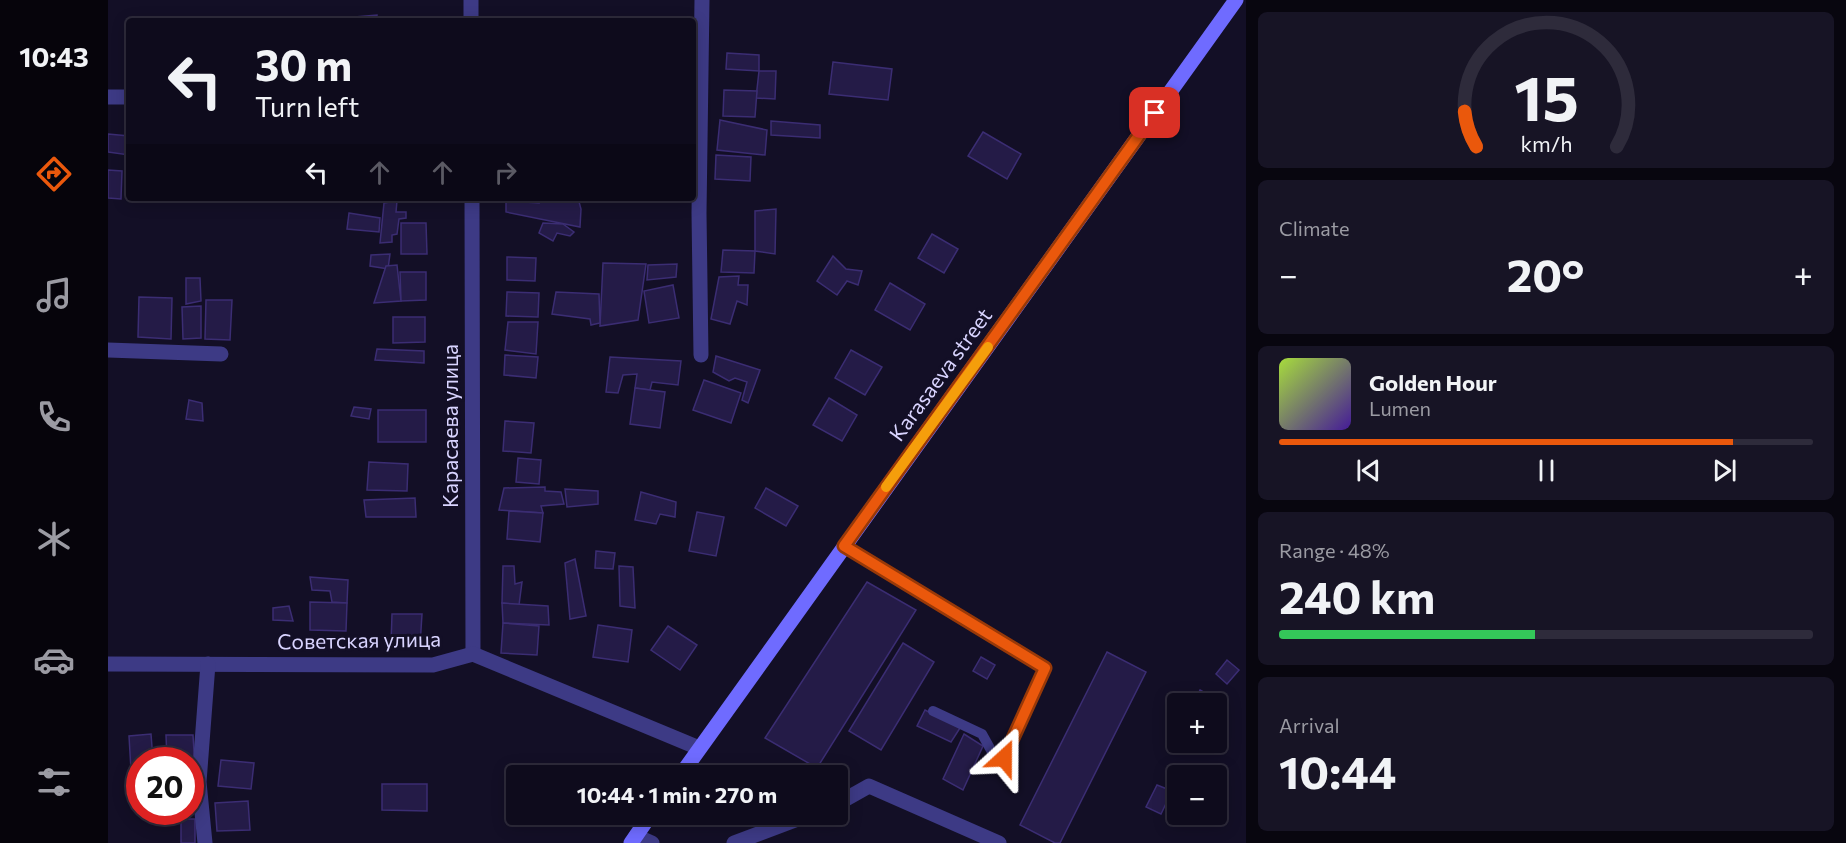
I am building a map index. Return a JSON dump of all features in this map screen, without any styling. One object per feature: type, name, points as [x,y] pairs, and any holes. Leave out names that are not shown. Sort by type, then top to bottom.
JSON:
[{"type":"main road","name":"Karasaeva street","points":[[687,765],[1236,0]]},
{"type":"main road","points":[[633,839],[643,825]]},
{"type":"street","points":[[471,0],[471,18]]},
{"type":"street","points":[[701,355],[699,213],[702,0]]},
{"type":"street","points":[[108,97],[126,98]]},
{"type":"street","name":"Карасаева улица","points":[[472,201],[473,654]]},
{"type":"street","points":[[108,350],[221,354]]},
{"type":"street","points":[[473,654],[699,748]]},
{"type":"street","name":"Советская улица","points":[[108,664],[433,665],[473,654]]},
{"type":"street","points":[[205,843],[200,782],[208,664]]},
{"type":"street","points":[[848,798],[869,786],[999,843]]},
{"type":"street","points":[[734,843],[782,825]]},
{"type":"street","points":[[633,839],[652,843]]},
{"type":"lane","points":[[844,546],[1045,668],[1004,758],[992,752],[982,734],[933,711]]},
{"type":"building","points":[[377,15],[377,18],[355,17]]},
{"type":"building","points":[[727,53],[759,55],[759,71],[726,69]]},
{"type":"building","points":[[833,62],[892,69],[888,100],[829,94]]},
{"type":"building","points":[[759,71],[776,71],[775,99],[756,98]]},
{"type":"building","points":[[724,90],[757,91],[755,117],[723,116]]},
{"type":"building","points":[[720,120],[767,130],[765,155],[717,150]]},
{"type":"building","points":[[771,121],[820,125],[820,138],[771,135]]},
{"type":"building","points":[[983,132],[1021,154],[1007,179],[968,156]]},
{"type":"building","points":[[108,134],[126,136],[126,155],[108,152]]},
{"type":"building","points":[[716,155],[751,157],[750,181],[715,179]]},
{"type":"building","points":[[108,170],[122,171],[121,199],[108,198]]},
{"type":"building","points":[[397,201],[396,212],[406,212],[406,218],[399,219],[397,234],[392,235],[392,242],[380,243],[384,203]]},
{"type":"building","points":[[506,201],[539,203],[539,201],[579,201],[581,209],[580,227],[506,212]]},
{"type":"building","points":[[776,209],[775,254],[755,251],[755,211]]},
{"type":"building","points":[[349,213],[380,218],[379,232],[347,229]]},
{"type":"building","points":[[401,223],[426,223],[427,254],[401,254]]},
{"type":"building","points":[[543,223],[563,224],[574,232],[570,236],[557,233],[553,241],[539,233]]},
{"type":"building","points":[[932,234],[958,249],[944,273],[918,258]]},
{"type":"building","points":[[723,250],[755,251],[754,273],[721,272]]},
{"type":"building","points":[[390,254],[388,269],[370,266],[371,255]]},
{"type":"building","points":[[833,256],[846,269],[862,271],[858,285],[847,281],[837,295],[817,281]]},
{"type":"building","points":[[507,257],[536,258],[535,281],[507,280]]},
{"type":"building","points":[[603,263],[646,264],[638,320],[600,326]]},
{"type":"building","points":[[677,264],[676,277],[647,280],[648,265]]},
{"type":"building","points":[[397,265],[401,301],[374,303],[386,266]]},
{"type":"building","points":[[400,272],[426,272],[426,300],[401,301]]},
{"type":"building","points":[[739,276],[738,285],[748,285],[747,305],[737,301],[730,324],[711,319],[719,277]]},
{"type":"building","points":[[186,278],[200,278],[201,301],[186,304]]},
{"type":"building","points":[[890,283],[925,304],[910,330],[875,310]]},
{"type":"building","points":[[673,285],[679,318],[649,323],[644,291]]},
{"type":"building","points":[[507,292],[539,293],[538,317],[506,316]]},
{"type":"building","points":[[556,292],[599,294],[600,323],[591,325],[590,319],[552,314]]},
{"type":"building","points":[[139,297],[172,298],[171,339],[138,337]]},
{"type":"building","points":[[206,300],[232,300],[230,340],[205,339]]},
{"type":"building","points":[[201,306],[201,338],[183,339],[182,307]]},
{"type":"building","points":[[393,317],[425,317],[425,342],[393,343]]},
{"type":"building","points":[[508,322],[538,322],[536,354],[505,350]]},
{"type":"building","points":[[377,349],[424,351],[424,363],[375,360]]},
{"type":"building","points":[[851,350],[882,367],[865,395],[835,378]]},
{"type":"building","points":[[505,355],[538,357],[536,378],[504,375]]},
{"type":"building","points":[[716,356],[760,370],[748,403],[742,400],[747,382],[735,378],[729,381],[713,372]]},
{"type":"building","points":[[610,357],[681,361],[678,385],[652,382],[650,390],[635,388],[637,374],[623,375],[618,393],[606,392]]},
{"type":"building","points":[[704,380],[741,393],[731,423],[693,410]]},
{"type":"building","points":[[635,388],[665,392],[660,428],[630,424]]},
{"type":"building","points":[[829,398],[857,415],[842,441],[813,425]]},
{"type":"building","points":[[189,400],[202,403],[203,421],[186,419]]},
{"type":"building","points":[[354,407],[371,409],[369,419],[351,416]]},
{"type":"building","points":[[378,410],[426,410],[426,442],[378,442]]},
{"type":"building","points":[[505,421],[534,423],[531,453],[503,451]]},
{"type":"building","points":[[518,458],[541,460],[539,484],[516,482]]},
{"type":"building","points":[[369,462],[408,464],[407,491],[367,490]]},
{"type":"building","points":[[545,487],[545,491],[561,492],[564,504],[541,506],[543,513],[499,510],[504,488]]},
{"type":"building","points":[[766,488],[798,506],[786,526],[755,508]]},
{"type":"building","points":[[565,489],[598,491],[598,504],[567,507]]},
{"type":"building","points":[[641,492],[676,502],[675,517],[660,514],[656,524],[635,520]]},
{"type":"building","points":[[415,498],[416,517],[366,517],[364,500]]},
{"type":"building","points":[[509,511],[543,513],[540,542],[507,539]]},
{"type":"building","points":[[697,512],[724,517],[716,556],[689,551]]},
{"type":"building","points":[[596,551],[615,553],[613,569],[595,568]]},
{"type":"building","points":[[575,559],[586,616],[570,619],[565,563]]},
{"type":"building","points":[[503,566],[514,566],[515,584],[522,582],[519,605],[502,603]]},
{"type":"building","points":[[619,566],[633,567],[635,608],[620,606]]},
{"type":"building","points":[[310,577],[348,580],[347,603],[332,602],[330,591],[312,590]]},
{"type":"building","points":[[867,582],[916,610],[819,765],[812,765],[765,738]]},
{"type":"building","points":[[310,602],[347,603],[346,631],[310,630]]},
{"type":"building","points":[[502,603],[548,606],[549,625],[503,623]]},
{"type":"building","points":[[289,606],[293,621],[273,620],[273,608]]},
{"type":"building","points":[[392,614],[422,614],[420,646],[391,645]]},
{"type":"building","points":[[503,623],[539,626],[537,655],[501,653]]},
{"type":"building","points":[[598,625],[632,630],[628,662],[593,657]]},
{"type":"building","points":[[668,626],[697,645],[680,670],[651,650]]},
{"type":"building","points":[[903,643],[934,662],[881,750],[849,731]]},
{"type":"building","points":[[1107,652],[1146,672],[1060,843],[1055,843],[1020,825]]},
{"type":"building","points":[[981,657],[995,665],[987,679],[973,671]]},
{"type":"building","points":[[1227,660],[1239,670],[1227,684],[1216,674]]},
{"type":"building","points":[[925,710],[960,728],[951,742],[917,726]]},
{"type":"building","points":[[151,734],[152,747],[130,747],[129,736]]},
{"type":"building","points":[[964,734],[983,746],[963,790],[943,779]]},
{"type":"building","points":[[166,735],[193,735],[194,747],[166,747]]},
{"type":"building","points":[[221,760],[254,763],[251,789],[218,786]]},
{"type":"building","points":[[382,784],[427,784],[427,811],[382,810]]},
{"type":"building","points":[[1157,785],[1167,789],[1167,801],[1161,814],[1146,807]]},
{"type":"building","points":[[248,801],[250,830],[217,831],[215,803]]},
{"type":"building","points":[[181,825],[195,825],[195,843],[181,843]]},
{"type":"slow traffic","points":[[886,487],[988,347]]},
{"type":"route","points":[[1004,758],[1045,668],[844,546],[1155,113]]}]
